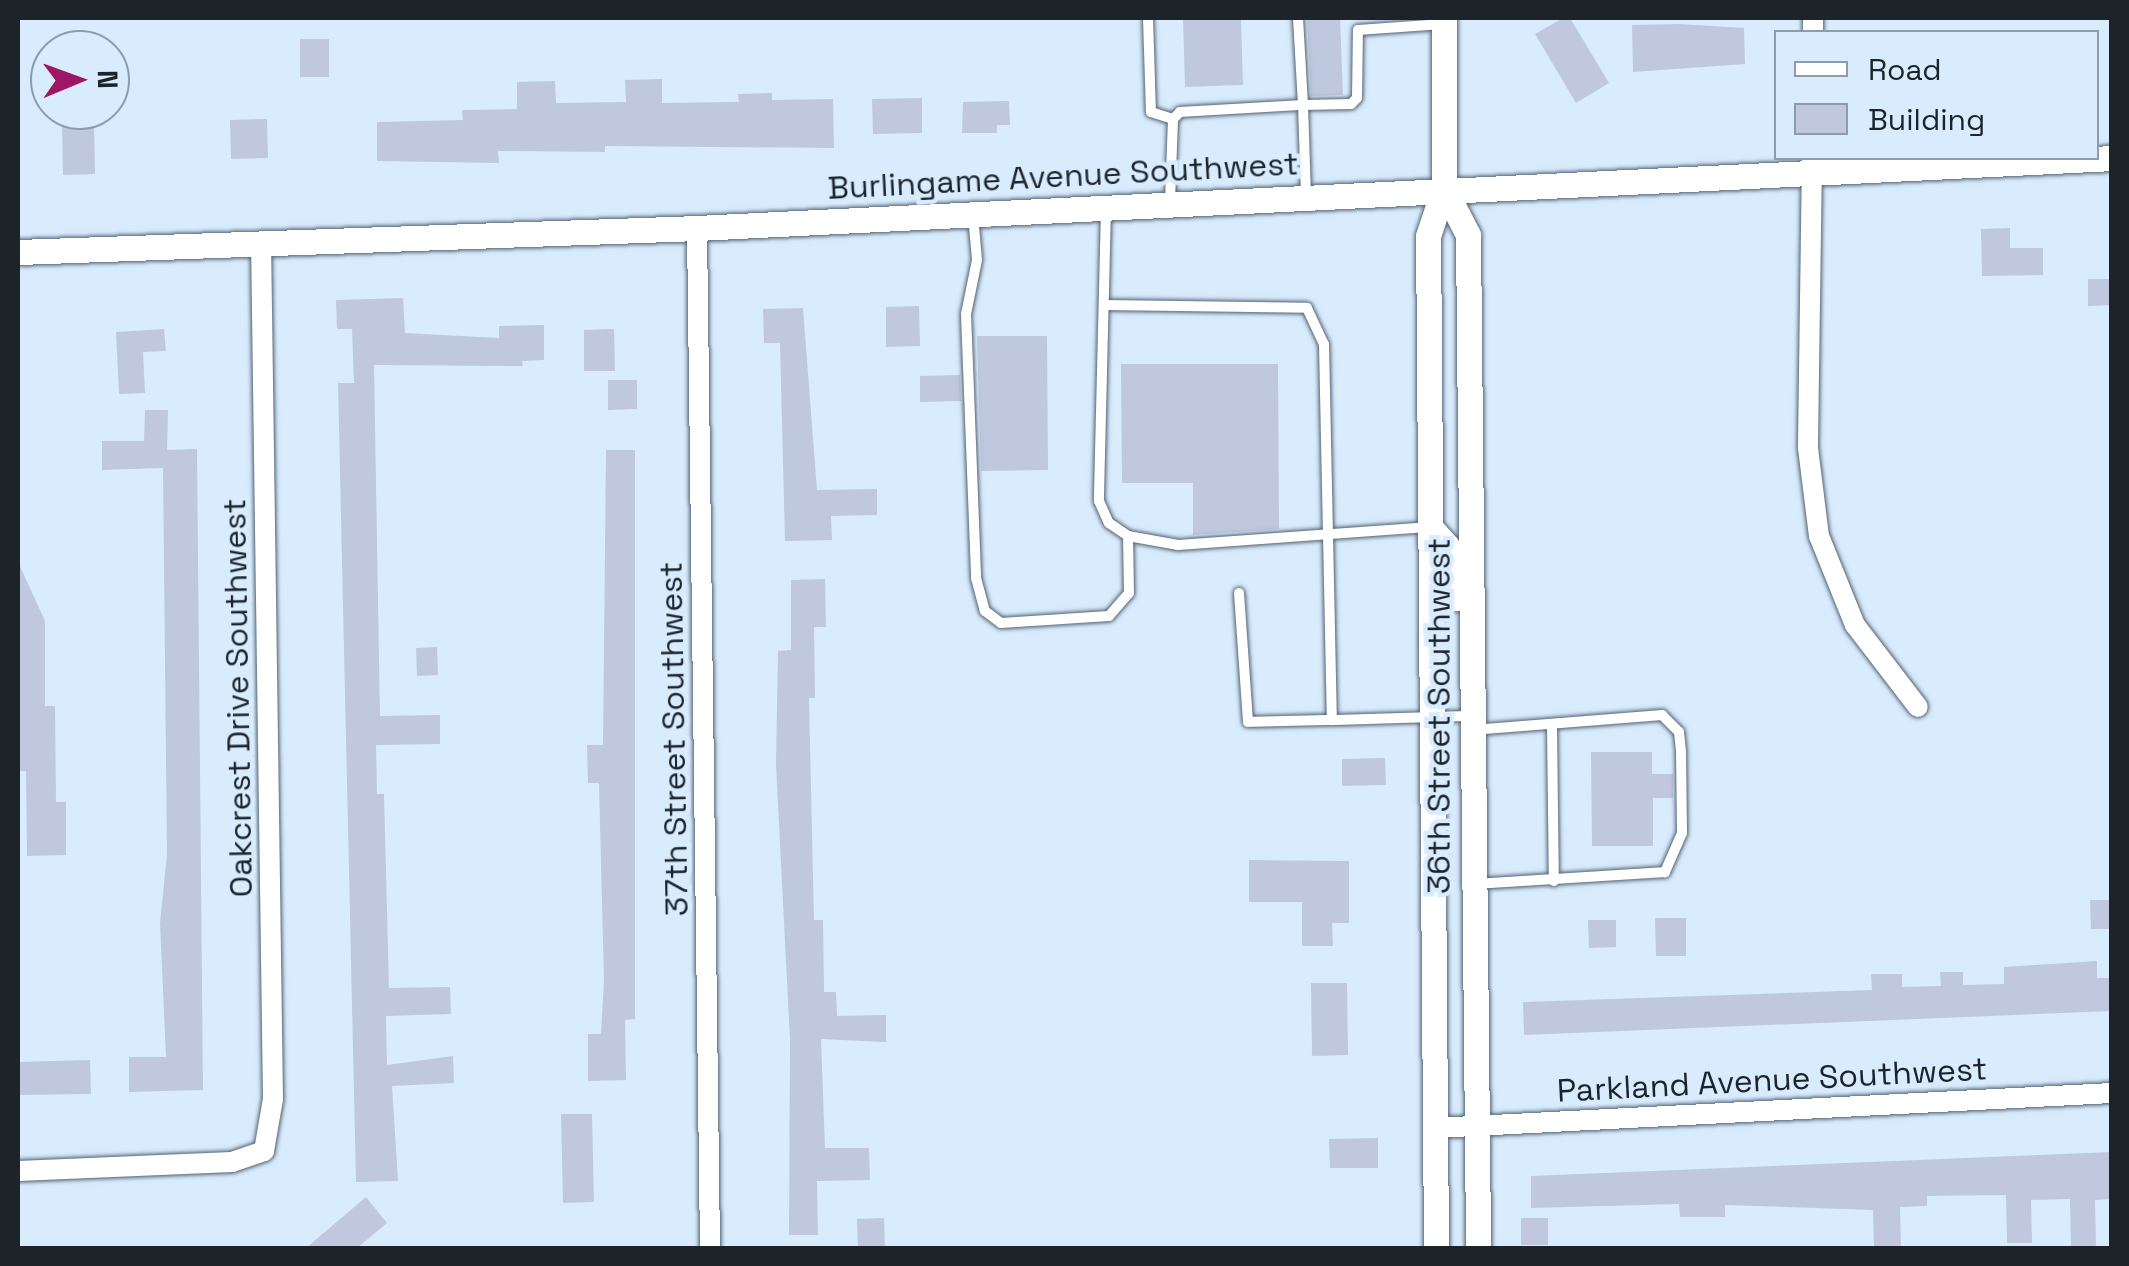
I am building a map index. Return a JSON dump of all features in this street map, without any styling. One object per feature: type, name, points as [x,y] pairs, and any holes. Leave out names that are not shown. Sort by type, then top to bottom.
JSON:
[{"type":"street","name":"36th Street Southwest","points":[[1436,1248],[1428,236],[1444,188],[1444,21]]},
{"type":"street","name":"Burlingame Avenue Southwest","points":[[18,252],[697,228],[1812,166],[2037,160]]},
{"type":"street","points":[[1812,166],[1808,448],[1819,536],[1855,625],[1918,707]]},
{"type":"street","name":"36th Street Southwest","points":[[1444,188],[1468,235],[1478,1248]]},
{"type":"street","name":"37th Street Southwest","points":[[697,228],[710,1248]]},
{"type":"street","name":"Oakcrest Drive Southwest","points":[[18,1171],[232,1162],[264,1151],[273,1098],[261,243]]},
{"type":"street","points":[[1430,527],[1448,546],[1470,646]]},
{"type":"street","name":"Parkland Avenue Southwest","points":[[1435,1128],[2112,1092]]},
{"type":"lane","points":[[1148,18],[1152,112],[1173,120]]},
{"type":"lane","points":[[1298,18],[1306,196]]},
{"type":"lane","points":[[1170,202],[1173,120],[1180,112],[1350,104],[1356,98],[1358,24],[1444,21]]},
{"type":"lane","points":[[1106,206],[1099,500],[1109,523],[1128,536],[1178,544],[1328,536],[1360,527],[1430,527]]},
{"type":"lane","points":[[972,214],[977,260],[966,314],[976,578],[985,610],[1001,622],[1109,616],[1129,593],[1128,536]]},
{"type":"lane","points":[[1104,305],[1307,308],[1324,344],[1332,720]]},
{"type":"lane","points":[[1239,592],[1248,722],[1430,716],[1552,728],[1594,716],[1662,716],[1672,721],[1680,742],[1682,833],[1673,864],[1656,876],[1472,884]]},
{"type":"lane","points":[[1552,728],[1554,881]]},
{"type":"building","points":[[1183,18],[1241,18],[1243,85],[1185,87]]},
{"type":"building","points":[[1307,18],[1340,18],[1343,95],[1311,96]]},
{"type":"building","points":[[1570,18],[1609,83],[1576,103],[1535,34]]},
{"type":"building","points":[[1632,25],[1744,28],[1745,64],[1633,72]]},
{"type":"building","points":[[300,39],[329,39],[329,77],[300,77]]},
{"type":"building","points":[[662,79],[662,103],[739,102],[738,94],[772,93],[772,100],[833,99],[834,148],[605,146],[605,152],[498,151],[499,163],[377,161],[377,122],[463,120],[462,110],[517,109],[517,82],[555,81],[556,103],[626,102],[625,80]]},
{"type":"building","points":[[922,98],[922,133],[873,134],[872,99]]},
{"type":"building","points":[[1009,101],[1010,125],[997,125],[997,133],[962,133],[963,102]]},
{"type":"building","points":[[267,119],[268,158],[231,159],[230,120]]},
{"type":"building","points":[[62,130],[94,130],[95,174],[63,175]]},
{"type":"building","points":[[2010,228],[2010,248],[2043,248],[2043,275],[1982,276],[1981,229]]},
{"type":"building","points":[[2088,279],[2112,279],[2112,305],[2088,306]]},
{"type":"building","points":[[403,298],[405,333],[499,338],[499,326],[544,325],[544,360],[522,361],[523,366],[374,365],[380,716],[440,715],[440,744],[376,745],[377,794],[384,794],[389,988],[450,987],[451,1014],[386,1016],[387,1065],[453,1056],[454,1083],[392,1086],[398,1181],[356,1182],[338,383],[354,383],[352,329],[337,329],[336,300]]},
{"type":"building","points":[[919,306],[920,346],[886,347],[886,307]]},
{"type":"building","points":[[803,308],[817,490],[877,489],[877,515],[831,516],[832,540],[785,541],[780,343],[764,343],[763,309]]},
{"type":"building","points":[[164,329],[166,351],[143,352],[145,393],[119,394],[116,332]]},
{"type":"building","points":[[614,329],[615,371],[584,371],[584,330]]},
{"type":"building","points":[[977,336],[1047,336],[1048,470],[981,471]]},
{"type":"building","points":[[1121,364],[1278,364],[1279,529],[1193,535],[1193,483],[1122,483]]},
{"type":"building","points":[[960,375],[961,401],[920,402],[920,376]]},
{"type":"building","points":[[608,380],[637,380],[637,409],[608,410]]},
{"type":"building","points":[[145,410],[168,410],[167,450],[197,449],[203,1090],[129,1092],[129,1057],[166,1057],[160,923],[167,854],[163,468],[102,470],[102,441],[144,441]]},
{"type":"building","points":[[606,450],[635,450],[635,1019],[625,1020],[626,1080],[588,1081],[588,1034],[601,1034],[604,981],[599,783],[588,783],[587,745],[603,745]]},
{"type":"building","points":[[18,562],[45,621],[45,706],[55,706],[56,802],[66,802],[66,855],[27,856],[26,771],[18,771]]},
{"type":"building","points":[[825,579],[826,627],[814,627],[815,698],[809,698],[814,920],[823,920],[824,992],[836,992],[837,1016],[886,1015],[886,1042],[821,1039],[825,1148],[869,1148],[870,1180],[817,1181],[818,1235],[789,1235],[790,1040],[776,765],[778,651],[791,650],[791,580]]},
{"type":"building","points":[[437,647],[438,675],[417,676],[416,648]]},
{"type":"building","points":[[1591,752],[1652,752],[1652,774],[1673,774],[1673,798],[1653,798],[1653,846],[1592,846]]},
{"type":"building","points":[[1385,758],[1386,785],[1342,786],[1342,759]]},
{"type":"building","points":[[1249,860],[1349,861],[1349,923],[1332,923],[1333,946],[1302,946],[1302,902],[1249,902]]},
{"type":"building","points":[[2090,900],[2112,900],[2112,929],[2091,929]]},
{"type":"building","points":[[1655,918],[1686,918],[1686,956],[1656,956]]},
{"type":"building","points":[[1588,920],[1616,920],[1616,947],[1589,948]]},
{"type":"building","points":[[2097,961],[2097,978],[2112,978],[2112,1011],[1524,1035],[1523,1002],[1872,990],[1871,974],[1902,974],[1902,987],[1941,986],[1940,972],[1963,972],[1963,985],[2004,984],[2004,967]]},
{"type":"building","points":[[1311,983],[1347,983],[1348,1055],[1312,1056]]},
{"type":"building","points":[[90,1060],[91,1094],[18,1095],[18,1062]]},
{"type":"building","points":[[561,1114],[592,1114],[594,1202],[563,1203]]},
{"type":"building","points":[[1378,1138],[1378,1168],[1330,1168],[1329,1139]]},
{"type":"building","points":[[2112,1152],[2112,1199],[2095,1200],[2096,1248],[2071,1248],[2070,1199],[2031,1200],[2032,1243],[2007,1243],[2006,1195],[1927,1196],[1927,1206],[1900,1207],[1901,1248],[1874,1248],[1873,1210],[1725,1205],[1725,1217],[1680,1217],[1679,1204],[1531,1208],[1531,1176]]},
{"type":"building","points":[[366,1197],[387,1223],[357,1248],[306,1248]]},
{"type":"building","points":[[884,1218],[885,1247],[858,1248],[857,1219]]},
{"type":"building","points":[[1521,1218],[1548,1218],[1548,1245],[1521,1245]]}]
